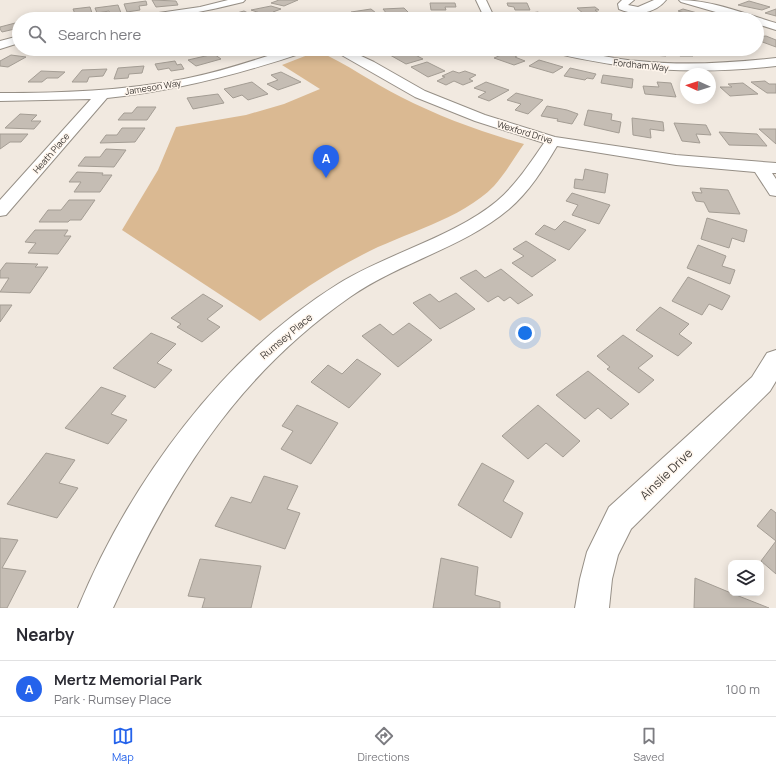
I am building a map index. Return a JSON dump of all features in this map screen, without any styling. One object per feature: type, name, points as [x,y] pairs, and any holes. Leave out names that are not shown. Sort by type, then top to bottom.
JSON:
[{"type":"street","points":[[186,12],[240,0]]},
{"type":"street","points":[[480,0],[486,12]]},
{"type":"street","points":[[629,0],[623,4],[623,7],[639,11],[645,10],[661,0]]},
{"type":"street","points":[[684,0],[727,12]]},
{"type":"street","points":[[764,23],[776,27]]},
{"type":"street","points":[[0,45],[12,41]]},
{"type":"street","name":"Jameson Way","points":[[0,97],[60,97],[103,94],[160,87],[210,77],[278,56]]},
{"type":"street","name":"Wexford Drive","points":[[350,56],[434,100],[480,118],[553,141],[668,159],[768,168]]},
{"type":"street","name":"Fordham Way","points":[[585,56],[611,62],[666,68],[713,69],[776,62]]},
{"type":"street","name":"Heath Place","points":[[0,211],[103,94]]},
{"type":"street","name":"Rumsey Place","points":[[94,608],[143,511],[176,458],[214,407],[251,366],[290,330],[346,289],[483,220],[510,199],[526,180],[553,141]]},
{"type":"street","points":[[768,168],[776,191]]},
{"type":"street","name":"Ainslie Drive","points":[[592,608],[596,579],[603,552],[620,518],[761,384],[776,360]]},
{"type":"shaded area","points":[[305,56],[328,56],[391,92],[431,111],[477,129],[524,144],[506,171],[494,186],[481,198],[449,217],[378,247],[348,262],[310,286],[260,321],[122,230],[158,170],[176,127],[246,115],[284,104],[320,89],[282,65]]},
{"type":"building","points":[[152,0],[176,1],[178,5],[156,7]]},
{"type":"building","points":[[279,0],[298,0],[284,6],[271,3]]},
{"type":"building","points":[[146,1],[147,5],[139,6],[140,10],[127,12],[124,4]]},
{"type":"building","points":[[749,1],[770,7],[762,10],[738,5]]},
{"type":"building","points":[[430,3],[455,3],[456,7],[445,7],[446,10],[431,10]]},
{"type":"building","points":[[507,3],[527,3],[530,10],[515,10],[514,7],[508,6]]},
{"type":"building","points":[[118,5],[121,12],[97,12],[95,8]]},
{"type":"building","points":[[271,6],[281,9],[273,12],[257,12],[251,10]]},
{"type":"building","points":[[90,7],[92,12],[74,12],[73,9]]},
{"type":"building","points":[[595,7],[599,10],[595,10],[598,12],[582,12],[577,8]]},
{"type":"building","points":[[404,8],[408,12],[385,12],[383,9]]},
{"type":"building","points":[[371,9],[375,12],[351,12]]},
{"type":"building","points":[[683,9],[694,12],[681,12],[678,11]]},
{"type":"building","points":[[776,9],[776,16],[765,13]]},
{"type":"building","points":[[12,24],[12,30],[2,32],[0,27]]},
{"type":"building","points":[[764,36],[776,40],[776,47],[764,43]]},
{"type":"building","points":[[11,55],[26,57],[8,67],[0,66],[0,61]]},
{"type":"building","points":[[205,56],[217,56],[221,59],[196,66],[188,60]]},
{"type":"building","points":[[392,56],[417,56],[423,59],[406,64]]},
{"type":"building","points":[[499,56],[517,56],[515,57],[525,61],[514,65],[494,58]]},
{"type":"building","points":[[539,60],[563,67],[553,73],[529,66]]},
{"type":"building","points":[[175,61],[177,65],[181,64],[184,69],[171,71],[169,68],[158,70],[155,64]]},
{"type":"building","points":[[427,62],[445,71],[428,77],[411,67]]},
{"type":"building","points":[[144,66],[142,73],[129,74],[128,78],[114,79],[118,68]]},
{"type":"building","points":[[570,68],[596,74],[593,79],[587,78],[585,80],[564,76]]},
{"type":"building","points":[[107,69],[103,76],[89,77],[87,82],[72,82],[82,70]]},
{"type":"building","points":[[41,71],[65,72],[58,78],[47,78],[42,82],[28,82]]},
{"type":"building","points":[[453,71],[459,73],[465,71],[476,75],[469,79],[473,81],[463,85],[454,81],[446,85],[437,81],[445,77],[442,76]]},
{"type":"building","points":[[281,72],[301,82],[278,90],[267,84],[278,80],[271,75]]},
{"type":"building","points":[[603,75],[633,79],[632,88],[601,83]]},
{"type":"building","points":[[765,81],[769,84],[776,84],[776,93],[767,93],[751,82]]},
{"type":"building","points":[[252,82],[268,94],[248,100],[242,95],[233,98],[224,89]]},
{"type":"building","points":[[486,82],[509,90],[489,101],[478,97],[486,92],[474,88]]},
{"type":"building","points":[[657,82],[671,83],[676,97],[645,94],[643,86],[659,87]]},
{"type":"building","points":[[743,83],[758,94],[730,96],[720,87],[732,87],[728,84]]},
{"type":"building","points":[[516,93],[543,100],[528,114],[515,110],[521,104],[507,100]]},
{"type":"building","points":[[218,94],[224,103],[193,109],[187,98]]},
{"type":"building","points":[[547,106],[578,114],[572,124],[557,121],[558,119],[541,116]]},
{"type":"building","points":[[137,107],[156,107],[147,120],[118,120],[124,113],[132,113]]},
{"type":"building","points":[[588,110],[612,114],[611,120],[621,122],[619,133],[584,125]]},
{"type":"building","points":[[20,114],[37,115],[31,121],[41,121],[34,129],[5,128]]},
{"type":"building","points":[[632,118],[663,122],[664,131],[650,129],[651,138],[633,135]]},
{"type":"building","points":[[674,123],[706,125],[711,135],[696,134],[700,143],[682,141]]},
{"type":"building","points":[[122,128],[145,128],[135,142],[100,143],[106,135],[117,135]]},
{"type":"building","points":[[759,129],[776,129],[776,144]]},
{"type":"building","points":[[719,132],[757,134],[767,146],[729,145]]},
{"type":"building","points":[[0,134],[28,134],[21,142],[10,142],[0,149]]},
{"type":"building","points":[[106,149],[126,150],[114,167],[78,166],[85,157],[100,157]]},
{"type":"building","points":[[585,169],[608,174],[605,193],[574,188],[575,179],[583,180]]},
{"type":"building","points":[[77,172],[103,173],[102,175],[112,175],[100,192],[74,192],[81,182],[69,182]]},
{"type":"building","points":[[700,188],[728,190],[740,214],[709,212],[704,202],[696,201],[692,192],[702,193]]},
{"type":"building","points":[[572,193],[610,205],[599,224],[572,215],[578,205],[566,201]]},
{"type":"building","points":[[69,200],[95,200],[81,220],[70,220],[68,222],[39,222],[48,210],[61,210]]},
{"type":"building","points":[[707,218],[747,230],[744,242],[732,238],[729,248],[701,239]]},
{"type":"building","points":[[564,221],[586,230],[569,250],[535,234],[544,225],[555,230]]},
{"type":"building","points":[[35,230],[68,230],[64,236],[71,236],[58,254],[28,253],[36,243],[25,242]]},
{"type":"building","points":[[526,241],[556,260],[532,277],[512,263],[524,256],[513,249]]},
{"type":"building","points":[[698,245],[726,256],[722,266],[735,270],[730,284],[687,268]]},
{"type":"building","points":[[6,263],[38,264],[35,267],[48,267],[30,293],[0,292],[9,278],[0,278],[0,271]]},
{"type":"building","points":[[501,269],[533,295],[518,304],[510,297],[504,301],[498,296],[488,302],[460,278],[476,270],[485,278]]},
{"type":"building","points":[[688,277],[730,296],[722,310],[709,304],[702,315],[672,301]]},
{"type":"building","points":[[456,293],[475,309],[440,329],[413,303],[430,294],[439,302]]},
{"type":"building","points":[[203,294],[223,306],[207,319],[220,327],[202,342],[177,327],[181,324],[171,318]]},
{"type":"building","points":[[0,305],[12,305],[0,322]]},
{"type":"building","points":[[660,307],[689,324],[679,334],[692,343],[678,356],[636,330]]},
{"type":"building","points":[[409,323],[432,340],[398,367],[362,336],[380,324],[393,335]]},
{"type":"building","points":[[151,333],[176,344],[157,363],[172,370],[155,388],[113,368]]},
{"type":"building","points":[[623,335],[653,356],[638,368],[654,380],[639,393],[607,369],[610,367],[597,356]]},
{"type":"building","points":[[357,359],[381,374],[349,408],[311,382],[328,365],[342,374]]},
{"type":"building","points":[[588,371],[629,404],[611,419],[598,408],[585,419],[556,395]]},
{"type":"building","points":[[101,387],[126,396],[111,414],[127,420],[108,444],[65,428]]},
{"type":"building","points":[[297,405],[338,423],[311,464],[281,449],[293,431],[282,426]]},
{"type":"building","points":[[538,405],[580,441],[563,457],[546,443],[528,459],[502,436]]},
{"type":"building","points":[[46,453],[75,460],[59,483],[78,488],[57,518],[7,504]]},
{"type":"building","points":[[482,463],[514,481],[503,501],[523,513],[511,538],[458,505]]},
{"type":"building","points":[[264,476],[298,486],[287,509],[300,513],[285,549],[215,526],[231,497],[251,503]]},
{"type":"building","points":[[771,509],[776,513],[776,541],[757,526]]},
{"type":"building","points":[[0,538],[18,540],[2,568],[26,571],[7,608],[0,608]]},
{"type":"building","points":[[776,541],[776,574],[764,564],[764,560],[762,560]]},
{"type":"building","points":[[441,558],[478,567],[475,595],[500,602],[500,608],[433,608]]},
{"type":"building","points":[[200,559],[261,566],[251,608],[202,608],[205,598],[188,596]]},
{"type":"building","points":[[695,578],[728,592],[728,596],[739,596],[769,608],[694,608]]},
{"type":"place","name":"Mertz Memorial Park","points":[[326,178]]}]
